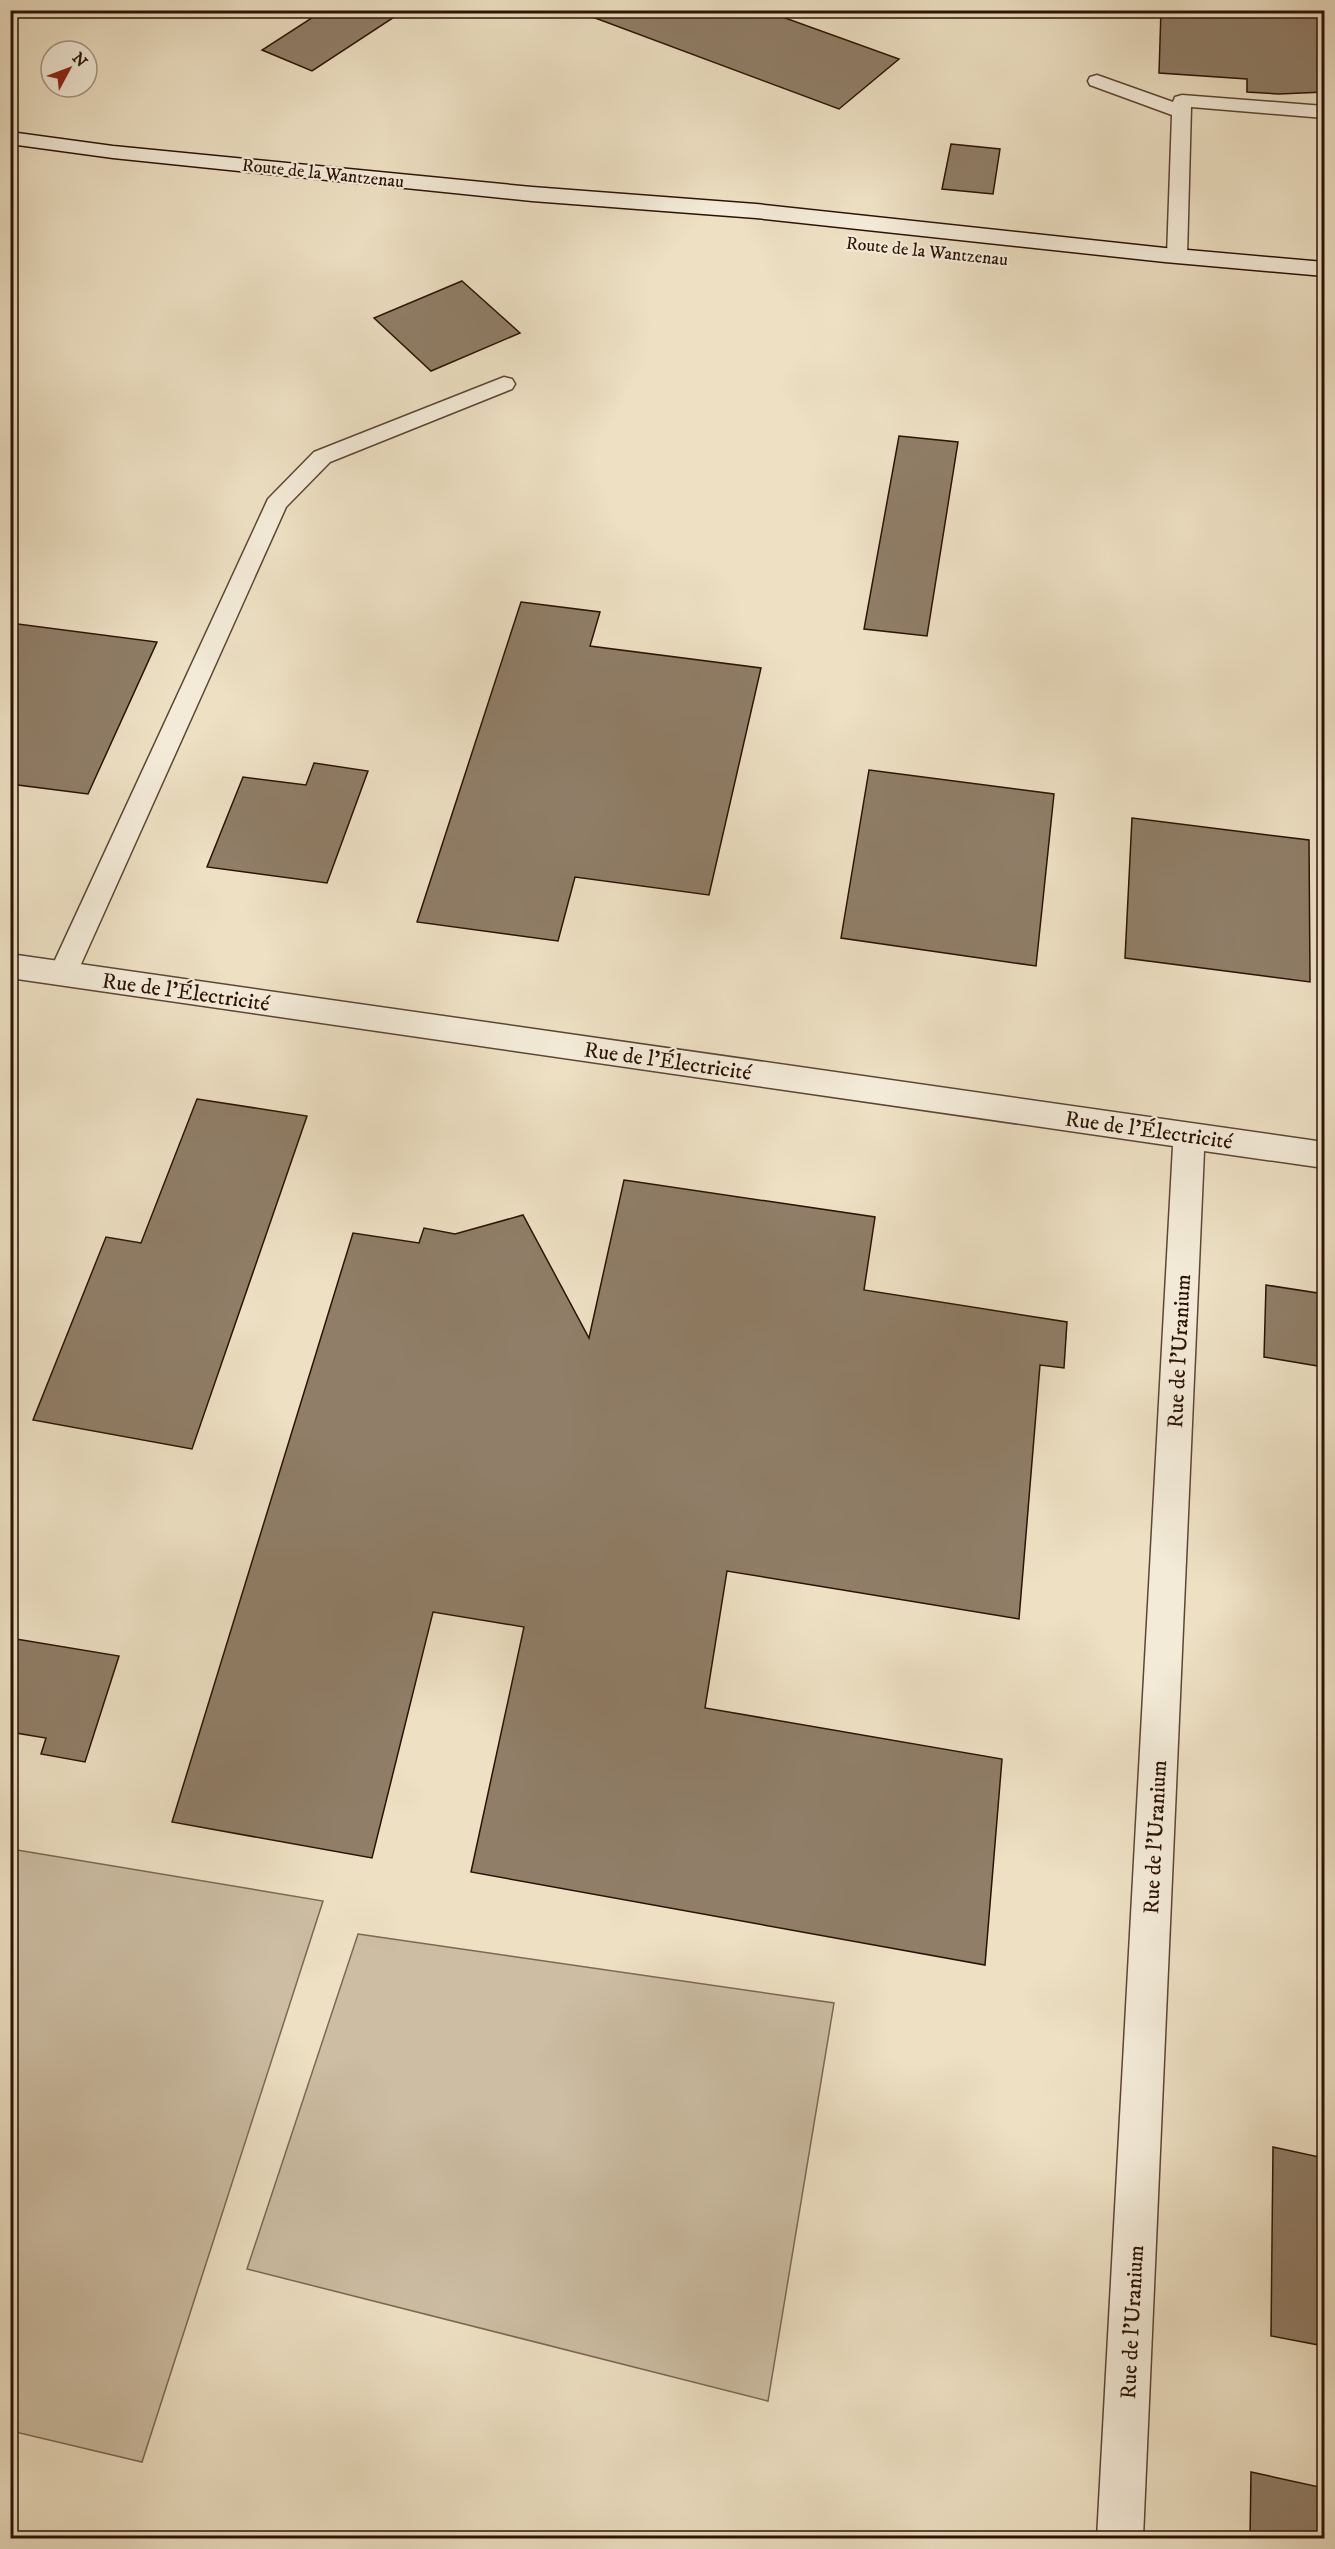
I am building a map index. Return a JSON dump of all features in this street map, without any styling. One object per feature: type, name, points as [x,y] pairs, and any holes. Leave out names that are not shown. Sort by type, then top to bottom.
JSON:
[{"type":"street","name":"Route de la Wantzenau","points":[[10,138],[113,152],[532,194],[756,211],[1177,256],[1324,269]]},
{"type":"street","name":"Route de la Wantzenau","points":[[10,148],[113,152]]},
{"type":"street","name":"Route de la Wantzenau","points":[[532,194],[760,233]]},
{"type":"street","name":"Rue de l'Électricité","points":[[10,966],[1324,1155]]},
{"type":"street","name":"Rue de l'Uranium","points":[[1120,2538],[1189,1135]]},
{"type":"lane","points":[[1097,81],[1181,112]]},
{"type":"lane","points":[[1177,256],[1182,102],[1324,112]]},
{"type":"lane","points":[[63,973],[276,504],[322,457],[504,384]]},
{"type":"shaded area","points":[[11,1849],[323,1901],[142,2462],[11,2431]]},
{"type":"shaded area","points":[[358,1934],[834,2003],[768,2401],[247,2269]]},
{"type":"building","points":[[324,10],[405,10],[312,71],[262,50]]},
{"type":"building","points":[[588,10],[763,10],[899,59],[839,109],[587,15]]},
{"type":"building","points":[[1161,10],[1324,10],[1324,92],[1279,94],[1247,92],[1247,79],[1159,73]]},
{"type":"building","points":[[951,144],[1000,149],[993,194],[942,189]]},
{"type":"building","points":[[462,281],[520,333],[431,371],[374,318]]},
{"type":"building","points":[[899,436],[958,442],[927,636],[864,629]]},
{"type":"building","points":[[521,602],[600,612],[590,646],[761,668],[709,895],[575,877],[558,941],[417,922]]},
{"type":"building","points":[[10,623],[157,642],[88,794],[10,784]]},
{"type":"building","points":[[314,763],[368,771],[327,883],[207,867],[243,777],[306,785]]},
{"type":"building","points":[[869,770],[1054,794],[1036,966],[841,938]]},
{"type":"building","points":[[1132,818],[1309,840],[1310,982],[1125,958]]},
{"type":"building","points":[[197,1099],[307,1116],[192,1449],[33,1420],[106,1237],[141,1243]]},
{"type":"building","points":[[624,1180],[875,1217],[864,1290],[1067,1322],[1064,1368],[1040,1365],[1019,1619],[727,1571],[705,1708],[1002,1759],[985,1965],[471,1872],[524,1627],[433,1612],[372,1858],[172,1822],[353,1233],[419,1243],[424,1228],[455,1234],[523,1215],[589,1338]]},
{"type":"building","points":[[1266,1285],[1324,1294],[1324,1367],[1264,1357]]},
{"type":"building","points":[[10,1638],[119,1656],[85,1762],[41,1754],[46,1738],[10,1732]]},
{"type":"building","points":[[1273,2147],[1324,2158],[1324,2346],[1271,2336]]},
{"type":"building","points":[[1251,2472],[1324,2488],[1324,2538],[1250,2538]]}]
